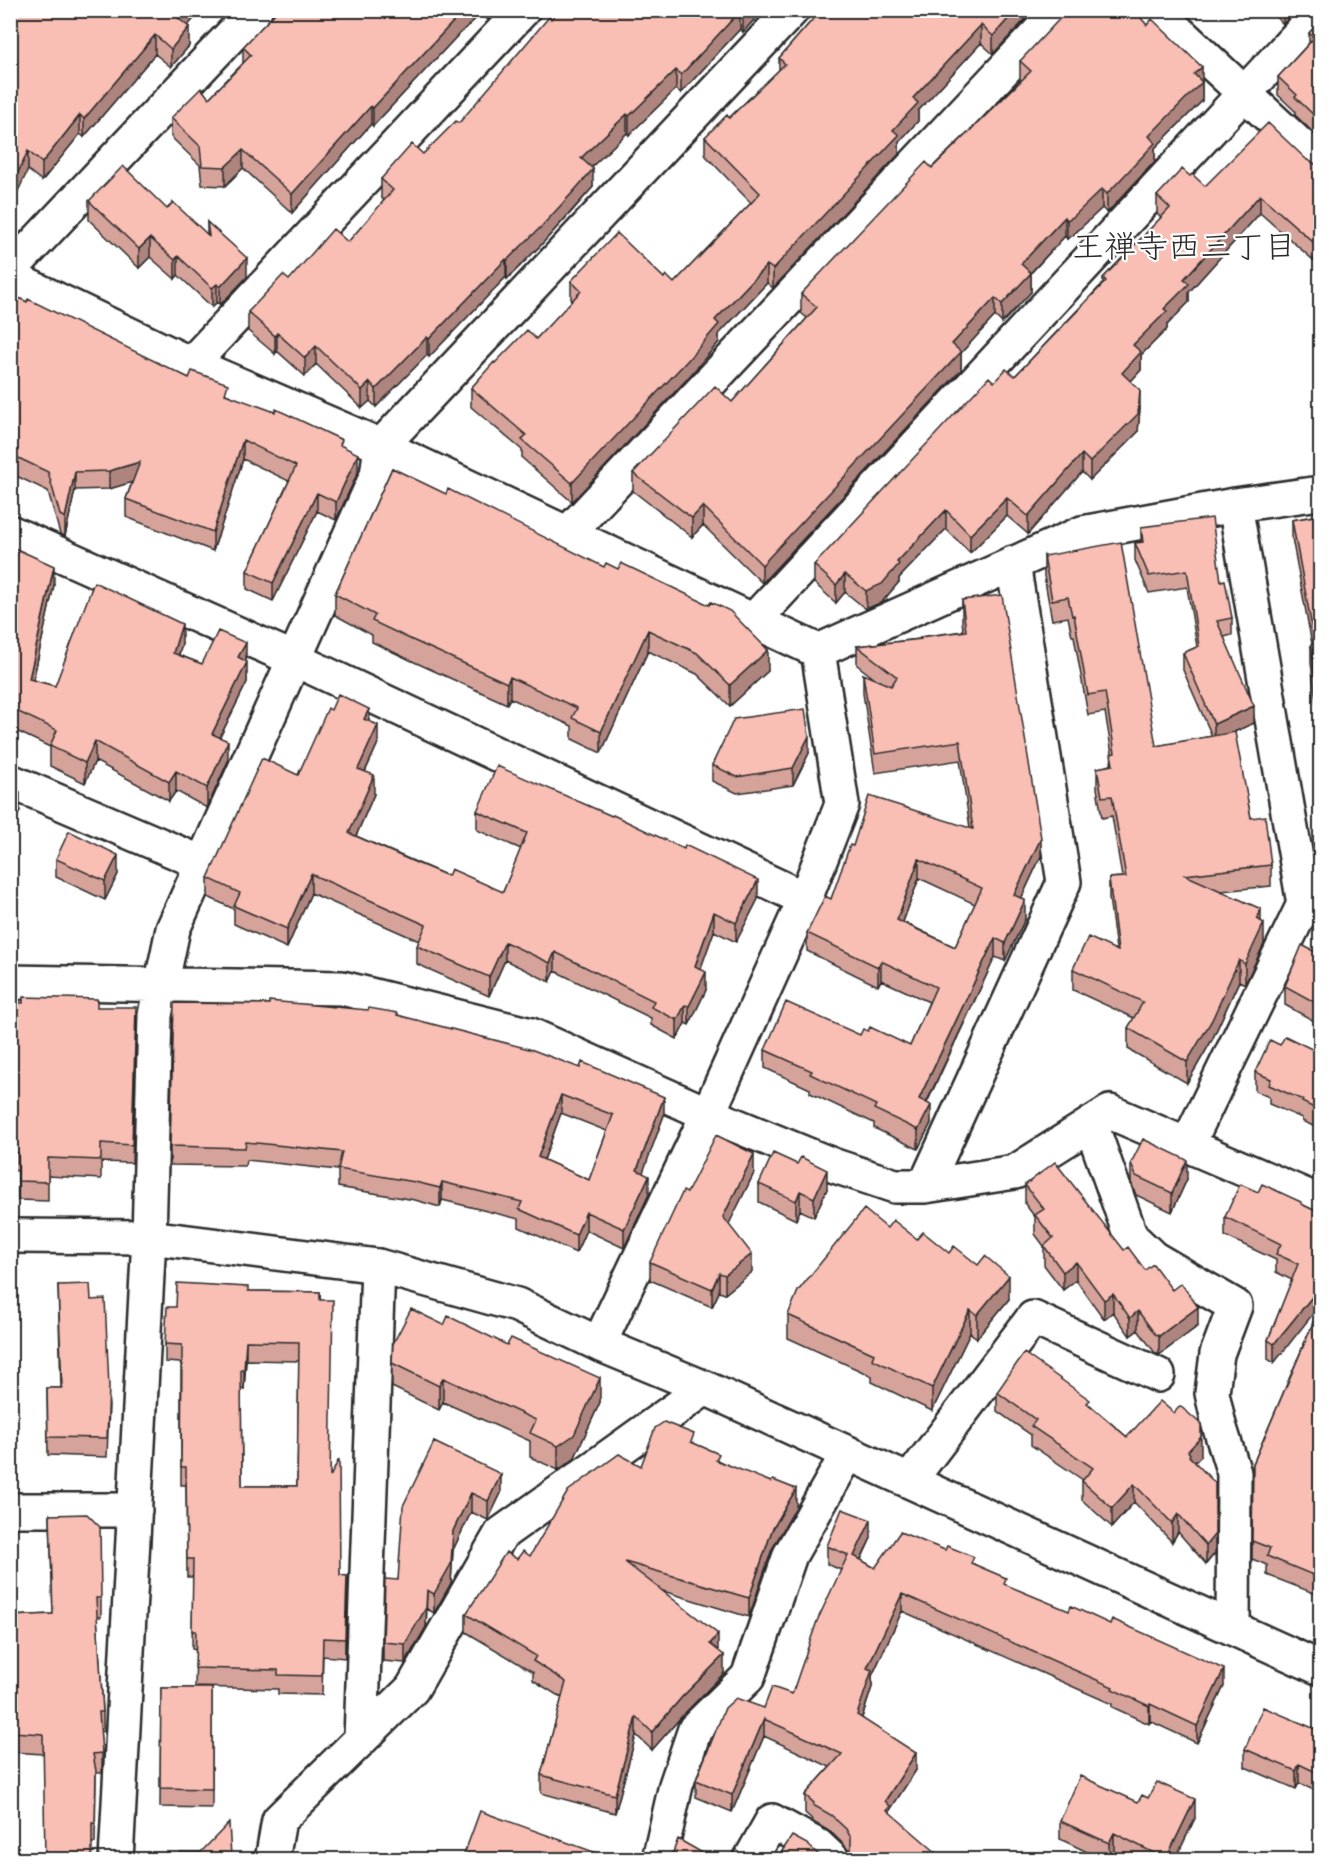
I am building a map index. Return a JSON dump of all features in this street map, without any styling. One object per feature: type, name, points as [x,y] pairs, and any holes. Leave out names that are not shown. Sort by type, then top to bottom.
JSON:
[{"type":"street","points":[[10,270],[255,10]]},
{"type":"street","points":[[191,363],[523,10]]},
{"type":"street","points":[[116,1860],[149,1237],[155,1015],[173,929],[377,475],[381,446],[792,10]]},
{"type":"street","points":[[568,533],[1060,10]]},
{"type":"street","points":[[1155,10],[1320,164]]},
{"type":"street","points":[[754,620],[1320,12]]},
{"type":"street","points":[[10,277],[191,363],[381,446],[818,651]]},
{"type":"street","points":[[818,651],[1082,533],[1235,505],[1320,493]]},
{"type":"street","points":[[1187,1146],[1304,904],[1235,505]]},
{"type":"street","points":[[10,532],[294,660],[805,899]]},
{"type":"street","points":[[925,1186],[1064,882],[1013,563]]},
{"type":"street","points":[[599,1344],[708,1114],[805,899],[842,804],[818,651]]},
{"type":"street","points":[[10,781],[202,863]]},
{"type":"street","points":[[10,982],[342,988],[531,1035],[708,1114],[834,1166],[895,1186],[925,1186],[1015,1172],[1110,1112],[1320,1202]]},
{"type":"street","points":[[1091,1124],[1131,1237],[1153,1258],[1234,1306],[1217,1354],[1212,1393],[1234,1473],[1233,1627]]},
{"type":"street","points":[[10,1236],[149,1237],[378,1266],[518,1305],[599,1344],[705,1388],[910,1480],[1320,1668]]},
{"type":"street","points":[[361,1739],[378,1266]]},
{"type":"street","points":[[910,1480],[1033,1318],[1158,1375]]},
{"type":"street","points":[[278,1858],[279,1820],[412,1689],[501,1534],[705,1388]]},
{"type":"street","points":[[659,1860],[676,1785],[695,1729],[748,1677],[790,1555],[848,1454]]},
{"type":"street","points":[[10,1510],[135,1510]]},
{"type":"street","points":[[750,1860],[772,1821],[818,1846],[833,1860]]},
{"type":"building","points":[[10,10],[185,10],[178,18],[189,27],[171,49],[155,35],[84,119],[80,115],[42,163],[28,151],[10,190]]},
{"type":"building","points":[[278,10],[464,10],[373,108],[371,106],[292,194],[243,150],[225,167],[202,166],[200,146],[171,118],[201,88],[209,98],[251,55],[243,47]]},
{"type":"building","points":[[560,10],[746,10],[743,14],[740,11],[681,75],[676,70],[629,116],[627,114],[581,158],[593,169],[574,191],[429,339],[427,337],[376,389],[370,382],[362,390],[316,346],[305,358],[277,333],[275,336],[248,312],[283,275],[289,280],[333,229],[348,242],[393,190],[381,179],[412,144],[423,154],[456,121],[459,123],[549,17],[551,19]]},
{"type":"building","points":[[821,10],[1016,10],[993,36],[981,25],[913,98],[918,103],[893,130],[899,135],[773,269],[767,265],[715,320],[719,324],[687,361],[572,483],[522,440],[526,435],[471,388],[527,330],[536,339],[581,291],[571,281],[617,233],[664,278],[666,275],[674,283],[753,201],[760,193],[705,137],[727,115],[729,118],[785,64],[779,58]]},
{"type":"building","points":[[1068,10],[1134,10],[1147,25],[1152,19],[1202,67],[1194,74],[1202,82],[1149,136],[1155,143],[1107,194],[1102,189],[1073,217],[1067,220],[1065,217],[1021,264],[1031,273],[1002,304],[995,298],[952,344],[961,352],[762,565],[703,506],[692,518],[633,473],[715,386],[732,402],[817,307],[801,294],[926,162],[932,168],[1031,71],[1020,61]]},
{"type":"building","points":[[1320,21],[1320,121],[1278,77],[1314,38],[1309,33]]},
{"type":"building","points":[[1268,123],[1307,160],[1320,164],[1320,248],[1260,195],[1184,279],[1189,284],[1164,309],[1167,311],[1133,345],[1141,352],[1122,373],[1140,390],[1138,414],[1090,462],[1082,454],[1028,516],[1007,498],[970,535],[946,510],[897,562],[899,564],[882,584],[866,591],[845,574],[836,585],[814,565],[989,377],[994,382],[1006,369],[1015,376],[1106,281],[1103,278],[1170,208],[1157,196],[1182,169],[1190,176],[1192,174],[1205,186]]},
{"type":"building","points":[[123,166],[167,209],[173,202],[209,236],[207,222],[247,258],[220,287],[217,284],[212,288],[178,256],[175,260],[150,238],[139,249],[89,201]]},
{"type":"building","points":[[10,294],[27,302],[28,299],[189,378],[192,371],[228,384],[225,394],[275,412],[276,409],[342,440],[340,445],[358,454],[336,502],[317,493],[273,583],[247,571],[296,466],[243,440],[213,532],[126,499],[140,462],[109,471],[75,472],[65,518],[60,515],[48,472],[10,454]]},
{"type":"building","points":[[392,468],[446,494],[448,489],[604,567],[606,563],[618,569],[621,563],[709,605],[711,602],[730,611],[768,650],[730,685],[697,653],[648,630],[601,732],[572,718],[577,708],[510,677],[507,683],[410,639],[372,621],[375,615],[335,594]]},
{"type":"building","points":[[1320,515],[1320,712],[1311,645],[1315,644],[1292,520]]},
{"type":"building","points":[[1212,518],[1221,581],[1225,580],[1232,618],[1217,621],[1254,706],[1214,724],[1183,653],[1199,646],[1187,570],[1149,576],[1135,543],[1143,542],[1141,527]]},
{"type":"building","points":[[1121,542],[1156,746],[1235,732],[1251,818],[1265,816],[1271,865],[1185,875],[1261,909],[1257,919],[1264,923],[1245,964],[1239,960],[1212,1020],[1187,1062],[1128,1028],[1143,1002],[1073,969],[1088,937],[1118,951],[1109,878],[1126,877],[1112,796],[1102,797],[1097,768],[1113,765],[1111,754],[1115,753],[1105,692],[1088,695],[1074,615],[1072,616],[1068,597],[1052,600],[1044,556]]},
{"type":"building","points":[[10,546],[54,566],[29,679],[55,686],[94,582],[182,624],[173,653],[202,664],[218,631],[246,643],[238,657],[247,662],[212,734],[228,741],[207,788],[176,771],[169,782],[95,741],[85,763],[50,746],[57,730],[10,708]]},
{"type":"building","points":[[1002,595],[1041,838],[1014,895],[1025,900],[1005,943],[995,938],[919,1099],[931,1105],[918,1130],[874,1109],[876,1105],[810,1074],[812,1071],[765,1050],[786,1002],[860,1035],[863,1029],[868,1031],[870,1027],[910,1046],[936,987],[881,961],[878,967],[807,933],[825,896],[831,899],[850,845],[853,846],[869,796],[973,829],[960,741],[875,754],[863,674],[891,686],[897,677],[857,646],[966,631],[962,600]],"holes":[[[919,859],[982,888],[955,947],[897,920]]]},
{"type":"building","points":[[338,694],[369,709],[364,719],[378,725],[358,769],[374,775],[349,833],[412,861],[448,876],[451,869],[503,892],[527,833],[477,811],[497,766],[613,815],[684,849],[685,845],[758,880],[736,923],[714,912],[695,966],[706,972],[689,1006],[685,1005],[677,1020],[651,1007],[654,1001],[555,952],[550,963],[505,942],[489,977],[417,946],[426,925],[311,874],[287,929],[234,906],[240,893],[208,878],[262,758],[298,775],[328,708],[331,710]]},
{"type":"building","points":[[805,709],[809,736],[793,768],[737,777],[712,765],[734,719]]},
{"type":"building","points":[[1320,738],[1320,773],[1315,739]]},
{"type":"building","points":[[10,788],[20,792],[10,812]]},
{"type":"building","points":[[69,831],[118,855],[105,881],[56,859]]},
{"type":"building","points":[[1302,945],[1317,953],[1320,947],[1320,995],[1316,1003],[1285,986]]},
{"type":"building","points":[[23,997],[97,999],[97,1007],[136,1007],[132,1145],[101,1143],[101,1160],[48,1158],[48,1182],[18,1181],[18,1153],[10,1152],[10,1002],[23,1003]]},
{"type":"building","points":[[269,1001],[368,1010],[369,1008],[398,1013],[397,1015],[533,1050],[580,1068],[582,1062],[664,1097],[637,1170],[649,1176],[624,1229],[586,1212],[576,1235],[519,1209],[522,1202],[442,1182],[440,1188],[338,1169],[342,1152],[246,1142],[245,1148],[170,1146],[174,1003],[269,1004]],"holes":[[[561,1095],[613,1115],[589,1180],[538,1157]]]},
{"type":"building","points":[[1285,1036],[1320,1053],[1320,1111],[1302,1102],[1303,1100],[1269,1085],[1271,1079],[1255,1072],[1270,1040],[1280,1045]]},
{"type":"building","points":[[716,1135],[754,1154],[723,1217],[752,1254],[725,1275],[719,1273],[712,1289],[650,1262],[683,1191],[687,1193]]},
{"type":"building","points":[[1143,1139],[1187,1160],[1172,1193],[1136,1176],[1131,1163]]},
{"type":"building","points":[[773,1153],[797,1164],[801,1157],[827,1170],[814,1198],[800,1191],[796,1201],[759,1184]]},
{"type":"building","points":[[1055,1162],[1124,1250],[1128,1247],[1145,1270],[1153,1264],[1172,1290],[1181,1283],[1198,1307],[1159,1336],[1138,1311],[1130,1318],[1113,1294],[1104,1300],[1076,1262],[1063,1272],[1044,1246],[1053,1238],[1035,1215],[1044,1209],[1025,1185]]},
{"type":"building","points":[[1240,1184],[1258,1192],[1262,1184],[1320,1213],[1320,1287],[1274,1344],[1268,1340],[1298,1264],[1276,1254],[1281,1244],[1225,1217]]},
{"type":"building","points":[[864,1209],[887,1228],[893,1220],[917,1239],[923,1232],[949,1253],[954,1246],[978,1265],[985,1256],[1009,1276],[977,1315],[970,1310],[932,1388],[872,1359],[874,1354],[788,1315],[798,1291]]},
{"type":"building","points":[[177,1283],[248,1287],[248,1291],[320,1292],[320,1300],[333,1300],[330,1477],[339,1459],[340,1575],[347,1576],[345,1639],[323,1638],[322,1676],[278,1675],[278,1670],[195,1668],[196,1631],[192,1631],[193,1559],[187,1559],[186,1467],[181,1467],[182,1345],[165,1344],[167,1307],[176,1307]],"holes":[[[246,1341],[299,1342],[297,1486],[242,1486],[241,1370],[244,1370]]]},
{"type":"building","points":[[90,1284],[91,1300],[105,1299],[109,1387],[107,1438],[48,1437],[47,1388],[62,1388],[58,1285]]},
{"type":"building","points":[[1320,1307],[1320,1578],[1267,1556],[1270,1548],[1252,1541],[1253,1464]]},
{"type":"building","points":[[411,1309],[444,1325],[448,1316],[507,1345],[511,1338],[600,1378],[574,1435],[558,1446],[530,1433],[536,1420],[443,1378],[439,1386],[392,1363],[393,1344]]},
{"type":"building","points":[[1024,1353],[1090,1400],[1087,1403],[1127,1437],[1160,1401],[1174,1413],[1180,1406],[1201,1424],[1201,1437],[1188,1451],[1189,1456],[1215,1483],[1215,1534],[1206,1545],[1178,1514],[1172,1523],[1134,1484],[1112,1508],[1082,1481],[1093,1468],[1031,1426],[1036,1420],[997,1392]]},
{"type":"building","points":[[664,1422],[694,1434],[691,1442],[719,1454],[716,1460],[771,1482],[773,1480],[796,1489],[772,1530],[749,1598],[625,1562],[718,1634],[710,1644],[724,1655],[682,1697],[652,1732],[636,1717],[615,1795],[541,1775],[566,1682],[533,1661],[536,1656],[466,1614],[506,1552],[517,1559],[523,1551],[530,1556],[568,1491],[619,1454],[641,1466],[655,1428]]},
{"type":"building","points":[[434,1442],[501,1474],[488,1501],[471,1493],[453,1531],[451,1564],[434,1594],[427,1590],[426,1608],[405,1644],[383,1642],[385,1579],[398,1580],[403,1506]]},
{"type":"building","points":[[842,1509],[871,1520],[854,1556],[875,1568],[900,1532],[945,1550],[947,1546],[974,1557],[971,1563],[1006,1578],[1004,1584],[1069,1611],[1071,1606],[1110,1624],[1112,1619],[1224,1669],[1197,1726],[902,1594],[867,1668],[872,1670],[857,1715],[916,1753],[885,1801],[890,1806],[887,1810],[945,1860],[840,1860],[846,1856],[851,1847],[851,1838],[846,1829],[831,1815],[813,1805],[814,1803],[805,1795],[842,1754],[764,1719],[732,1795],[696,1780],[725,1708],[736,1698],[764,1708],[772,1687],[792,1694],[817,1621],[848,1555],[827,1546]]},
{"type":"building","points":[[87,1514],[100,1527],[101,1598],[96,1598],[103,1712],[99,1712],[102,1753],[93,1754],[96,1771],[92,1860],[45,1860],[43,1734],[12,1732],[10,1744],[10,1616],[53,1614],[50,1515]]},
{"type":"building","points":[[161,1688],[212,1688],[212,1789],[160,1788]]},
{"type":"building","points":[[1263,1707],[1320,1731],[1320,1774],[1299,1764],[1296,1771],[1245,1749]]},
{"type":"building","points":[[1080,1776],[1138,1802],[1142,1795],[1148,1798],[1157,1782],[1195,1799],[1166,1859],[1114,1833],[1109,1843],[1060,1821]]},
{"type":"building","points":[[480,1811],[616,1860],[462,1860]]},
{"type":"building","points":[[229,1823],[233,1860],[180,1860],[180,1852],[201,1852]]},
{"type":"building","points":[[792,1836],[807,1844],[827,1860],[776,1860]]},
{"type":"building","points":[[678,1839],[715,1860],[666,1860],[673,1852]]},
{"type":"district","name":"王禅寺西三丁目","points":[[1184,246]]}]
